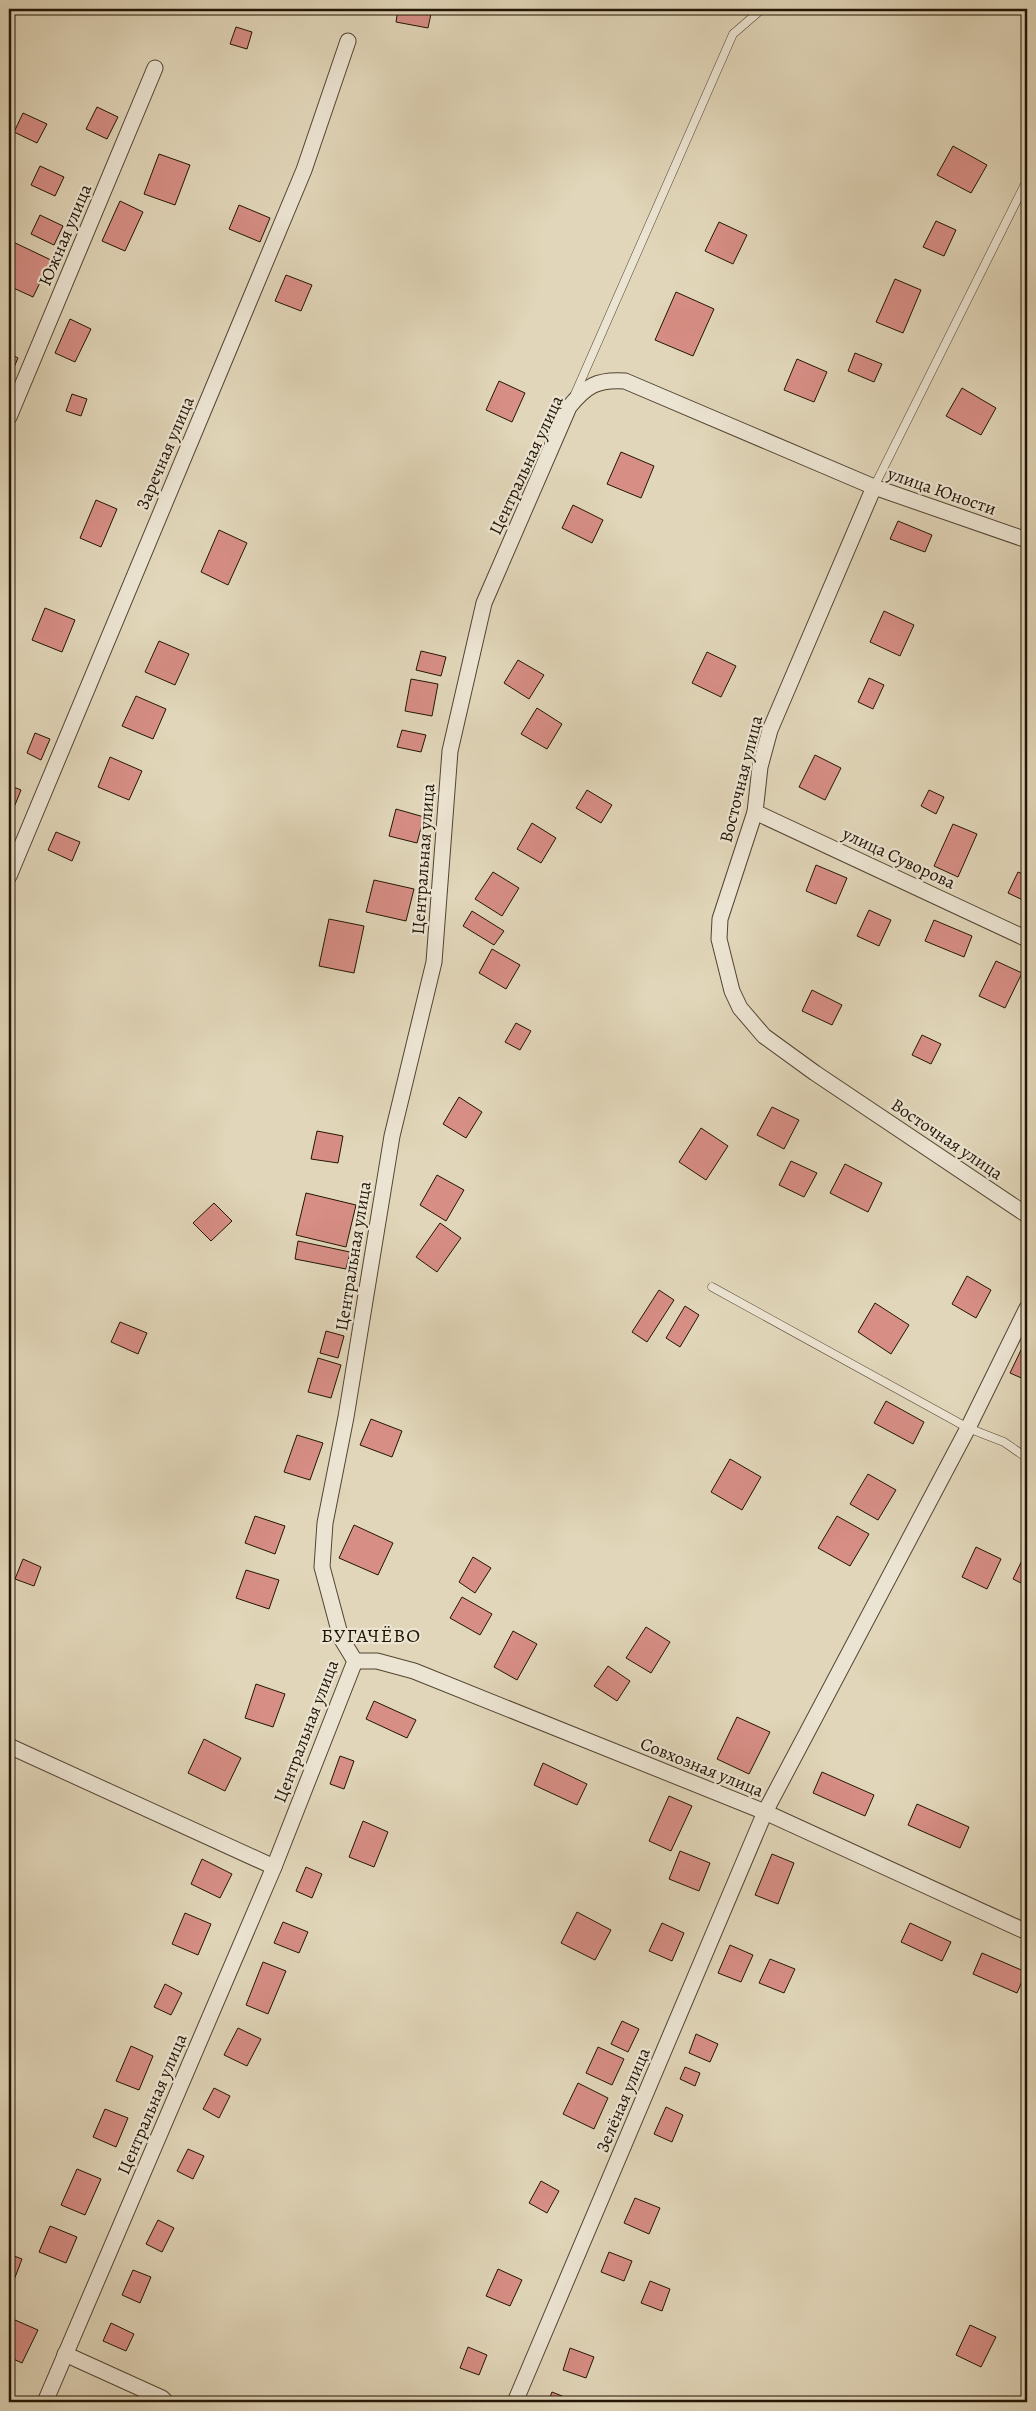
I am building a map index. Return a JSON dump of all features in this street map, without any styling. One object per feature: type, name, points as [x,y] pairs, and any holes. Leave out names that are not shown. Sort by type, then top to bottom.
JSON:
[{"type":"street","name":"Заречная улица","points":[[9,876],[304,170],[348,41]]},
{"type":"street","name":"Южная улица","points":[[9,416],[155,68]]},
{"type":"street","name":"Центральная улица","points":[[45,2402],[274,1867],[355,1661],[341,1638],[322,1567],[326,1523],[346,1417],[392,1136],[434,962],[450,751],[484,603],[569,407],[584,390],[599,382],[625,381],[874,487]]},
{"type":"street","name":"улица Юности","points":[[874,487],[1027,540]]},
{"type":"street","name":"Восточная улица","points":[[874,487],[770,730],[760,766],[756,812],[720,919],[719,939],[732,991],[740,1008],[764,1036],[815,1073],[1027,1215]]},
{"type":"street","name":"улица Суворова","points":[[756,812],[1027,939]]},
{"type":"street","name":"Зелёная улица","points":[[515,2402],[765,1812],[968,1428],[1027,1308]]},
{"type":"street","name":"Совхозная улица","points":[[355,1661],[378,1661],[414,1671],[765,1812],[1027,1932]]},
{"type":"street","points":[[9,1746],[274,1867]]},
{"type":"street","points":[[65,2354],[162,2398],[166,2402]]},
{"type":"lane","points":[[569,407],[733,34],[762,9]]},
{"type":"lane","points":[[874,487],[1027,180]]},
{"type":"lane","points":[[712,1287],[968,1428],[1004,1442],[1027,1458]]},
{"type":"building","points":[[398,9],[432,9],[428,28],[396,22]]},
{"type":"building","points":[[236,27],[252,32],[247,49],[230,44]]},
{"type":"building","points":[[97,107],[118,117],[107,139],[86,129]]},
{"type":"building","points":[[23,113],[47,124],[37,143],[14,132]]},
{"type":"building","points":[[953,146],[987,165],[971,193],[937,175]]},
{"type":"building","points":[[159,154],[190,165],[175,205],[144,194]]},
{"type":"building","points":[[40,166],[64,177],[55,196],[31,185]]},
{"type":"building","points":[[120,201],[143,212],[125,251],[102,241]]},
{"type":"building","points":[[239,205],[270,218],[260,242],[229,229]]},
{"type":"building","points":[[40,215],[63,226],[54,245],[31,234]]},
{"type":"building","points":[[936,221],[956,230],[944,256],[923,247]]},
{"type":"building","points":[[719,222],[747,235],[733,264],[705,251]]},
{"type":"building","points":[[9,240],[51,260],[33,297],[9,286]]},
{"type":"building","points":[[286,275],[312,285],[301,311],[275,301]]},
{"type":"building","points":[[895,279],[921,290],[903,333],[876,322]]},
{"type":"building","points":[[676,292],[714,309],[693,356],[655,340]]},
{"type":"building","points":[[70,319],[91,329],[75,362],[55,353]]},
{"type":"building","points":[[9,353],[18,358],[9,379]]},
{"type":"building","points":[[855,353],[882,364],[874,382],[848,371]]},
{"type":"building","points":[[797,359],[827,372],[814,402],[784,390]]},
{"type":"building","points":[[499,381],[525,393],[512,422],[486,410]]},
{"type":"building","points":[[962,388],[996,408],[981,435],[946,416]]},
{"type":"building","points":[[72,394],[87,399],[81,416],[66,411]]},
{"type":"building","points":[[621,452],[654,466],[641,498],[607,484]]},
{"type":"building","points":[[96,500],[117,509],[101,547],[80,538]]},
{"type":"building","points":[[573,505],[603,520],[592,543],[562,528]]},
{"type":"building","points":[[898,521],[932,535],[925,552],[890,539]]},
{"type":"building","points":[[219,530],[247,543],[228,585],[201,572]]},
{"type":"building","points":[[45,608],[75,620],[62,652],[32,640]]},
{"type":"building","points":[[884,611],[914,625],[900,656],[870,642]]},
{"type":"building","points":[[159,641],[189,654],[175,685],[145,672]]},
{"type":"building","points":[[421,651],[446,657],[441,676],[416,670]]},
{"type":"building","points":[[707,652],[736,666],[721,697],[692,683]]},
{"type":"building","points":[[518,660],[544,675],[529,699],[504,683]]},
{"type":"building","points":[[869,678],[884,685],[873,709],[858,702]]},
{"type":"building","points":[[411,679],[438,684],[432,716],[405,711]]},
{"type":"building","points":[[136,696],[166,709],[153,739],[122,726]]},
{"type":"building","points":[[537,708],[562,724],[547,749],[521,734]]},
{"type":"building","points":[[402,730],[426,735],[421,752],[397,747]]},
{"type":"building","points":[[35,733],[50,739],[41,760],[27,753]]},
{"type":"building","points":[[815,755],[841,768],[825,800],[799,787]]},
{"type":"building","points":[[110,757],[142,771],[129,800],[98,787]]},
{"type":"building","points":[[9,785],[21,790],[15,805],[9,802]]},
{"type":"building","points":[[587,790],[612,805],[601,823],[576,808]]},
{"type":"building","points":[[929,790],[944,797],[936,814],[921,806]]},
{"type":"building","points":[[396,809],[424,817],[417,843],[389,836]]},
{"type":"building","points":[[532,823],[556,838],[541,863],[517,849]]},
{"type":"building","points":[[953,824],[977,834],[958,877],[934,866]]},
{"type":"building","points":[[56,832],[80,842],[72,861],[48,850]]},
{"type":"building","points":[[816,865],[847,878],[836,904],[806,891]]},
{"type":"building","points":[[493,872],[519,888],[502,916],[475,899]]},
{"type":"building","points":[[1018,872],[1027,876],[1027,902],[1008,893]]},
{"type":"building","points":[[374,880],[414,889],[406,921],[366,912]]},
{"type":"building","points":[[869,910],[891,920],[879,946],[857,936]]},
{"type":"building","points":[[472,911],[504,931],[494,945],[463,926]]},
{"type":"building","points":[[329,919],[364,926],[354,973],[319,966]]},
{"type":"building","points":[[934,920],[972,936],[964,957],[925,941]]},
{"type":"building","points":[[492,949],[520,965],[506,989],[479,973]]},
{"type":"building","points":[[996,961],[1022,973],[1005,1008],[979,996]]},
{"type":"building","points":[[812,990],[842,1005],[832,1025],[802,1011]]},
{"type":"building","points":[[516,1023],[531,1031],[520,1050],[505,1042]]},
{"type":"building","points":[[922,1035],[941,1044],[931,1064],[912,1055]]},
{"type":"building","points":[[459,1097],[482,1112],[466,1138],[443,1124]]},
{"type":"building","points":[[772,1107],[799,1120],[784,1149],[757,1135]]},
{"type":"building","points":[[701,1128],[728,1146],[706,1180],[679,1162]]},
{"type":"building","points":[[317,1131],[343,1136],[338,1163],[311,1159]]},
{"type":"building","points":[[791,1161],[817,1173],[804,1197],[779,1185]]},
{"type":"building","points":[[845,1164],[882,1183],[868,1212],[830,1193]]},
{"type":"building","points":[[437,1175],[464,1190],[446,1221],[420,1205]]},
{"type":"building","points":[[306,1193],[356,1205],[346,1247],[296,1235]]},
{"type":"building","points":[[214,1203],[232,1221],[211,1241],[193,1223]]},
{"type":"building","points":[[440,1223],[461,1238],[437,1272],[416,1257]]},
{"type":"building","points":[[298,1241],[350,1252],[346,1269],[295,1259]]},
{"type":"building","points":[[967,1276],[991,1290],[976,1318],[952,1304]]},
{"type":"building","points":[[659,1290],[674,1300],[647,1342],[632,1332]]},
{"type":"building","points":[[875,1303],[909,1325],[891,1354],[858,1332]]},
{"type":"building","points":[[685,1306],[699,1315],[680,1347],[666,1338]]},
{"type":"building","points":[[120,1322],[147,1333],[138,1354],[111,1342]]},
{"type":"building","points":[[326,1331],[344,1336],[338,1358],[320,1353]]},
{"type":"building","points":[[1022,1348],[1027,1350],[1026,1380],[1010,1373]]},
{"type":"building","points":[[318,1358],[341,1365],[331,1398],[308,1392]]},
{"type":"building","points":[[1027,1391],[1027,1405],[1021,1401]]},
{"type":"building","points":[[886,1401],[924,1422],[913,1444],[874,1423]]},
{"type":"building","points":[[371,1419],[402,1431],[392,1457],[360,1445]]},
{"type":"building","points":[[297,1435],[323,1443],[310,1480],[284,1472]]},
{"type":"building","points":[[730,1459],[761,1477],[742,1510],[711,1492]]},
{"type":"building","points":[[868,1474],[896,1490],[878,1520],[850,1504]]},
{"type":"building","points":[[255,1516],[285,1526],[275,1554],[245,1543]]},
{"type":"building","points":[[837,1516],[869,1534],[850,1566],[818,1548]]},
{"type":"building","points":[[354,1525],[393,1543],[378,1575],[339,1558]]},
{"type":"building","points":[[976,1547],[1001,1559],[987,1589],[962,1577]]},
{"type":"building","points":[[1027,1550],[1027,1586],[1013,1579]]},
{"type":"building","points":[[473,1557],[491,1568],[475,1593],[459,1582]]},
{"type":"building","points":[[23,1559],[41,1567],[34,1586],[15,1579]]},
{"type":"building","points":[[246,1570],[279,1580],[269,1609],[236,1598]]},
{"type":"building","points":[[462,1597],[492,1614],[480,1635],[450,1618]]},
{"type":"building","points":[[646,1627],[670,1642],[651,1673],[626,1658]]},
{"type":"building","points":[[513,1631],[537,1644],[517,1680],[494,1667]]},
{"type":"building","points":[[608,1666],[630,1681],[617,1701],[594,1686]]},
{"type":"building","points":[[256,1684],[285,1694],[273,1727],[245,1718]]},
{"type":"building","points":[[374,1701],[416,1720],[407,1738],[366,1719]]},
{"type":"building","points":[[737,1717],[770,1732],[749,1774],[717,1759]]},
{"type":"building","points":[[204,1739],[241,1758],[225,1791],[188,1773]]},
{"type":"building","points":[[340,1756],[354,1761],[344,1789],[330,1784]]},
{"type":"building","points":[[543,1763],[587,1784],[577,1805],[534,1785]]},
{"type":"building","points":[[822,1772],[874,1795],[865,1816],[813,1793]]},
{"type":"building","points":[[669,1796],[692,1806],[671,1851],[649,1841]]},
{"type":"building","points":[[917,1804],[969,1827],[960,1848],[908,1825]]},
{"type":"building","points":[[363,1821],[388,1832],[374,1867],[349,1857]]},
{"type":"building","points":[[680,1851],[710,1863],[699,1891],[669,1879]]},
{"type":"building","points":[[772,1854],[794,1863],[778,1904],[755,1895]]},
{"type":"building","points":[[202,1859],[232,1874],[220,1898],[191,1884]]},
{"type":"building","points":[[306,1867],[322,1874],[312,1898],[296,1891]]},
{"type":"building","points":[[577,1912],[611,1930],[595,1960],[561,1943]]},
{"type":"building","points":[[185,1913],[211,1924],[198,1955],[172,1944]]},
{"type":"building","points":[[283,1922],[308,1932],[299,1953],[274,1943]]},
{"type":"building","points":[[662,1923],[684,1933],[672,1961],[649,1951]]},
{"type":"building","points":[[910,1923],[951,1942],[942,1961],[901,1942]]},
{"type":"building","points":[[730,1945],[753,1955],[741,1982],[718,1973]]},
{"type":"building","points":[[982,1953],[1026,1972],[1017,1993],[973,1974]]},
{"type":"building","points":[[770,1959],[795,1969],[784,1993],[759,1983]]},
{"type":"building","points":[[263,1962],[286,1971],[268,2014],[246,2005]]},
{"type":"building","points":[[165,1984],[182,1993],[171,2015],[154,2007]]},
{"type":"building","points":[[622,2021],[639,2029],[628,2052],[611,2044]]},
{"type":"building","points":[[238,2028],[261,2039],[247,2066],[224,2055]]},
{"type":"building","points":[[696,2034],[718,2044],[710,2062],[689,2053]]},
{"type":"building","points":[[131,2046],[153,2056],[139,2090],[116,2081]]},
{"type":"building","points":[[598,2047],[624,2059],[612,2085],[586,2073]]},
{"type":"building","points":[[685,2067],[700,2073],[695,2086],[680,2079]]},
{"type":"building","points":[[578,2083],[608,2098],[594,2129],[563,2114]]},
{"type":"building","points":[[214,2088],[230,2096],[219,2118],[203,2109]]},
{"type":"building","points":[[666,2107],[683,2115],[672,2142],[654,2134]]},
{"type":"building","points":[[105,2109],[128,2118],[116,2147],[93,2137]]},
{"type":"building","points":[[188,2149],[204,2156],[193,2179],[177,2171]]},
{"type":"building","points":[[77,2169],[101,2179],[85,2215],[61,2205]]},
{"type":"building","points":[[541,2181],[559,2191],[547,2213],[529,2203]]},
{"type":"building","points":[[635,2198],[660,2208],[649,2234],[624,2223]]},
{"type":"building","points":[[158,2220],[174,2228],[162,2252],[146,2244]]},
{"type":"building","points":[[50,2226],[77,2237],[66,2263],[39,2252]]},
{"type":"building","points":[[609,2252],[632,2261],[624,2281],[601,2272]]},
{"type":"building","points":[[9,2254],[22,2259],[14,2280],[9,2278]]},
{"type":"building","points":[[498,2269],[522,2280],[510,2306],[486,2296]]},
{"type":"building","points":[[133,2270],[151,2277],[140,2303],[122,2295]]},
{"type":"building","points":[[650,2281],[670,2289],[662,2311],[641,2303]]},
{"type":"building","points":[[15,2320],[38,2330],[22,2363],[9,2357],[9,2334]]},
{"type":"building","points":[[111,2323],[134,2334],[126,2351],[103,2341]]},
{"type":"building","points":[[970,2325],[996,2337],[981,2367],[956,2355]]},
{"type":"building","points":[[468,2347],[487,2355],[479,2375],[460,2368]]},
{"type":"building","points":[[570,2348],[594,2357],[586,2378],[563,2370]]},
{"type":"building","points":[[552,2392],[572,2400],[571,2402],[548,2402]]},
{"type":"district","name":"БУГАЧЁВО","points":[[371,1635]]}]
